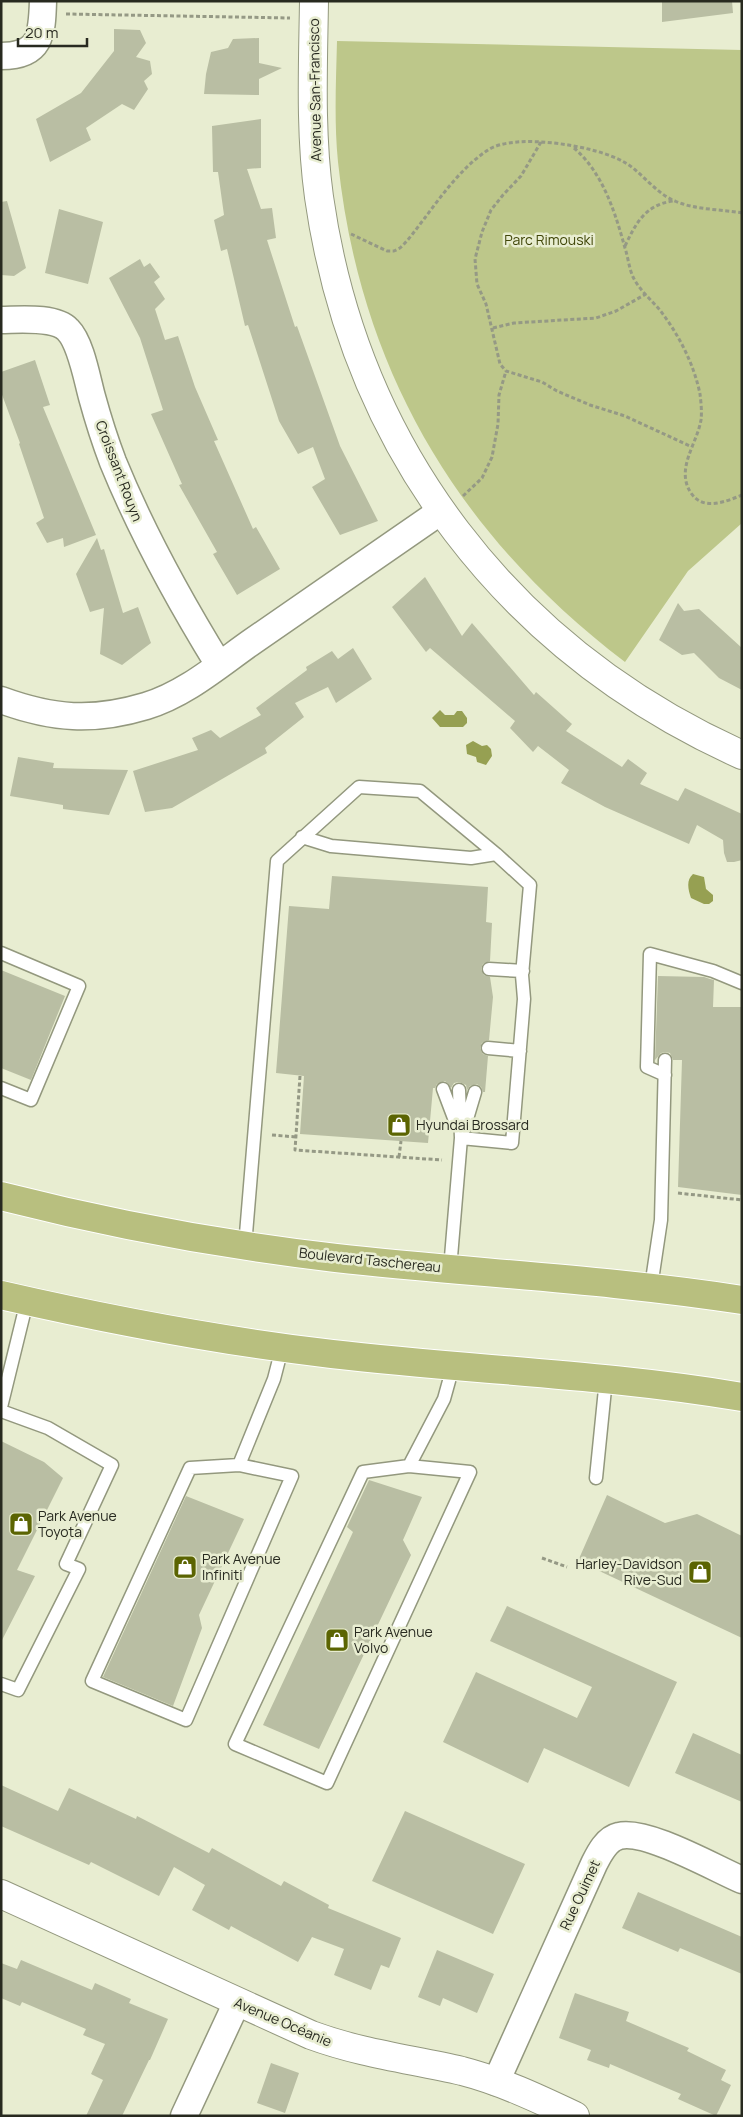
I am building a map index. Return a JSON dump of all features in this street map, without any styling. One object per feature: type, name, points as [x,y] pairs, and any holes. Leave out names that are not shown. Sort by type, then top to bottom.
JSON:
[{"type":"main road","name":"Boulevard Taschereau","points":[[1,1196],[155,1231],[246,1246],[334,1258],[651,1287],[742,1300]]},
{"type":"main road","points":[[14,1298],[133,1324],[282,1348],[665,1385],[742,1397]]},
{"type":"street","points":[[1,56],[16,56],[25,53],[35,45],[52,8]]},
{"type":"street","name":"Avenue San-Francisco","points":[[304,10],[312,93],[316,170],[324,228],[338,294],[358,357],[381,410],[419,478],[450,506],[461,539],[500,583],[547,630],[585,662],[626,692],[681,726],[742,755]]},
{"type":"street","name":"Croissant Rouyn","points":[[1,320],[51,322],[64,326],[69,331],[77,348],[106,441],[133,508],[145,534],[192,620],[219,665]]},
{"type":"street","points":[[1,700],[51,715],[99,715],[148,705],[166,698],[219,665],[450,506]]},
{"type":"street","name":"Rue Ouimet","points":[[496,2082],[594,1864],[599,1854],[612,1839],[625,1835],[643,1836],[742,1880]]},
{"type":"street","name":"Avenue Océanie","points":[[1,1894],[311,2036],[342,2047],[462,2072],[496,2082],[575,2116]]},
{"type":"street","points":[[184,2116],[237,2002]]},
{"type":"lane","points":[[246,1246],[277,861],[359,787],[420,791],[496,854],[530,886],[523,971],[524,999],[512,1143],[461,1138]]},
{"type":"lane","points":[[302,837],[331,846],[471,858],[496,854]]},
{"type":"lane","points":[[1,953],[79,986],[32,1100],[1,1088]]},
{"type":"lane","points":[[665,1075],[647,1067],[650,954],[714,971],[742,983]]},
{"type":"lane","points":[[489,969],[523,971]]},
{"type":"lane","points":[[488,1048],[520,1051]]},
{"type":"lane","points":[[651,1287],[661,1220],[665,1060]]},
{"type":"lane","points":[[443,1089],[461,1138]]},
{"type":"lane","points":[[450,1269],[461,1138],[460,1090]]},
{"type":"lane","points":[[461,1138],[475,1092]]},
{"type":"lane","points":[[1,1407],[14,1298]]},
{"type":"lane","points":[[239,1466],[274,1379],[282,1348]]},
{"type":"lane","points":[[409,1466],[444,1399],[451,1364]]},
{"type":"lane","points":[[596,1478],[606,1379]]},
{"type":"lane","points":[[1,1411],[48,1428],[112,1466],[66,1564],[79,1569],[18,1690],[1,1684]]},
{"type":"lane","points":[[239,1466],[292,1476],[186,1720],[92,1681],[190,1468],[239,1466]]},
{"type":"lane","points":[[409,1466],[470,1472],[328,1783],[235,1744],[363,1472],[409,1466]]},
{"type":"path","points":[[52,8],[304,10]]},
{"type":"path","points":[[346,234],[355,235],[387,251],[394,251],[400,248],[469,165],[489,149],[504,143],[521,141],[573,147],[608,155],[624,162],[674,201]]},
{"type":"path","points":[[541,142],[521,176],[492,210],[480,241],[476,259],[477,284],[486,304],[493,328],[500,364],[506,371],[542,382],[557,391],[590,405],[625,416],[692,447]]},
{"type":"path","points":[[573,147],[586,160],[600,180],[616,218],[633,276],[673,327],[694,375],[699,392],[701,420],[685,470],[687,485],[700,502],[709,504],[720,503],[742,495]]},
{"type":"path","points":[[625,246],[638,222],[648,210],[660,203],[674,201],[742,213]]},
{"type":"path","points":[[493,328],[514,323],[596,318],[616,311],[646,294]]},
{"type":"path","points":[[450,506],[482,478],[492,457],[498,424],[499,395],[506,371]]},
{"type":"path","points":[[300,1076],[295,1150],[442,1160]]},
{"type":"path","points":[[255,1134],[296,1137]]},
{"type":"path","points":[[399,1158],[401,1141]]},
{"type":"path","points":[[673,1192],[742,1200]]},
{"type":"path","points":[[542,1558],[567,1567]]},
{"type":"green space","name":"Parc Rimouski","points":[[337,41],[742,50],[742,523],[688,571],[625,662],[566,613],[513,560],[467,504],[428,443],[395,379],[369,311],[350,238],[337,147]]},
{"type":"shaded area","points":[[440,710],[445,715],[454,715],[457,711],[462,711],[467,718],[467,723],[463,727],[440,727],[432,718]]},
{"type":"shaded area","points":[[473,741],[482,746],[487,745],[491,749],[492,756],[486,765],[477,762],[476,757],[467,754],[466,745]]},
{"type":"shaded area","points":[[693,874],[704,877],[706,889],[713,895],[713,901],[709,904],[704,904],[691,898],[688,882]]},
{"type":"building","points":[[662,1],[732,1],[733,13],[662,22]]},
{"type":"building","points":[[114,29],[140,30],[146,43],[136,57],[150,61],[152,74],[144,81],[148,89],[134,110],[122,104],[86,128],[91,140],[50,162],[36,119],[81,93],[114,51]]},
{"type":"building","points":[[259,38],[259,63],[282,68],[259,79],[259,95],[204,94],[211,52],[228,48],[233,39]]},
{"type":"building","points":[[261,119],[261,168],[247,169],[261,209],[272,208],[276,238],[267,240],[295,327],[297,326],[340,446],[378,521],[340,535],[312,487],[325,479],[313,447],[298,454],[279,421],[248,325],[245,326],[227,249],[221,251],[214,220],[224,215],[218,172],[213,172],[212,126]]},
{"type":"building","points":[[7,201],[26,268],[14,276],[1,275],[1,202]]},
{"type":"building","points":[[59,209],[103,222],[88,284],[45,273]]},
{"type":"building","points":[[140,259],[144,267],[150,263],[160,277],[154,282],[165,299],[155,309],[165,340],[178,336],[195,387],[218,440],[214,441],[253,529],[256,527],[280,569],[237,595],[213,554],[217,552],[179,485],[182,484],[151,414],[163,410],[140,338],[109,278]]},
{"type":"building","points":[[35,360],[50,405],[43,407],[96,535],[64,547],[63,538],[47,543],[36,523],[44,518],[20,443],[1,392],[1,372]]},
{"type":"building","points":[[97,538],[101,550],[104,549],[123,613],[138,607],[151,643],[122,665],[100,654],[104,608],[90,612],[76,574]]},
{"type":"building","points":[[425,577],[462,636],[472,623],[534,695],[536,692],[572,724],[566,731],[622,767],[628,759],[647,773],[640,784],[678,801],[685,788],[742,814],[742,860],[727,862],[723,840],[697,825],[689,844],[605,807],[561,783],[569,770],[538,746],[533,752],[510,728],[515,721],[430,648],[426,652],[392,607]]},
{"type":"building","points":[[678,603],[684,611],[699,609],[742,648],[742,690],[719,678],[694,653],[682,655],[659,640]]},
{"type":"building","points":[[353,648],[372,679],[336,703],[328,687],[295,703],[304,717],[265,748],[267,753],[172,808],[145,812],[133,771],[198,750],[192,738],[211,730],[220,738],[261,715],[256,708],[307,670],[306,667],[332,651],[338,659]]},
{"type":"building","points":[[18,757],[54,763],[53,768],[128,770],[109,815],[63,809],[63,805],[10,796]]},
{"type":"building","points":[[332,876],[488,887],[486,922],[492,923],[490,961],[483,964],[481,969],[484,975],[490,977],[493,997],[489,1040],[482,1043],[480,1048],[483,1054],[488,1056],[485,1092],[477,1084],[470,1086],[467,1090],[466,1085],[459,1082],[454,1083],[451,1088],[445,1081],[437,1084],[433,1088],[428,1143],[300,1134],[304,1076],[276,1073],[289,906],[329,909]]},
{"type":"building","points":[[1,970],[65,996],[31,1080],[1,1068]]},
{"type":"building","points":[[658,976],[704,977],[714,980],[713,1007],[742,1007],[742,1195],[678,1187],[682,1060],[673,1060],[670,1053],[665,1052],[661,1053],[655,1060]]},
{"type":"building","name":"Park Avenue Toyota","points":[[1,1441],[44,1462],[63,1478],[17,1570],[35,1576],[1,1642]]},
{"type":"building","name":"Park Avenue Volvo","points":[[369,1480],[422,1497],[403,1540],[411,1555],[319,1749],[263,1725],[353,1532],[347,1527]]},
{"type":"building","points":[[607,1495],[665,1523],[697,1514],[742,1536],[742,1638],[578,1561]]},
{"type":"building","name":"Park Avenue Infiniti","points":[[186,1496],[244,1519],[199,1615],[202,1628],[173,1706],[103,1677]]},
{"type":"building","points":[[507,1606],[677,1682],[629,1787],[544,1748],[528,1783],[443,1742],[476,1672],[577,1718],[592,1687],[490,1641]]},
{"type":"building","points":[[693,1733],[742,1755],[742,1802],[675,1773]]},
{"type":"building","points":[[1,1785],[58,1811],[69,1788],[136,1819],[137,1816],[209,1853],[212,1848],[281,1886],[284,1881],[329,1905],[328,1908],[401,1938],[389,1968],[381,1965],[371,1990],[334,1975],[344,1949],[312,1937],[298,1962],[231,1926],[229,1930],[192,1910],[205,1885],[174,1867],[159,1896],[91,1862],[89,1865],[1,1826]]},
{"type":"building","points":[[405,1811],[525,1864],[493,1934],[372,1881]]},
{"type":"building","points":[[638,1892],[742,1937],[742,1974],[680,1948],[678,1952],[622,1928]]},
{"type":"building","points":[[437,1950],[494,1974],[477,2013],[443,1998],[440,2006],[418,1997]]},
{"type":"building","points":[[21,1960],[92,1990],[95,1983],[131,1999],[129,2003],[168,2019],[122,2116],[86,2116],[103,2080],[91,2074],[105,2044],[83,2035],[86,2029],[22,2002],[20,2006],[1,1998],[1,1963],[17,1969]]},
{"type":"building","points":[[575,1993],[629,2012],[626,2021],[689,2048],[687,2051],[726,2070],[721,2080],[731,2085],[716,2116],[678,2099],[681,2094],[610,2064],[609,2068],[587,2060],[591,2050],[559,2038]]},
{"type":"building","points":[[271,2063],[299,2073],[285,2113],[257,2103]]},
{"type":"place","name":"Hyundai Brossard","points":[[399,1125]]},
{"type":"place","name":"Park Avenue Toyota","points":[[21,1524]]},
{"type":"place","name":"Park Avenue Infiniti","points":[[185,1567]]},
{"type":"place","name":"Harley-Davidson Rive-Sud","points":[[700,1572]]},
{"type":"place","name":"Park Avenue Volvo","points":[[337,1640]]}]
